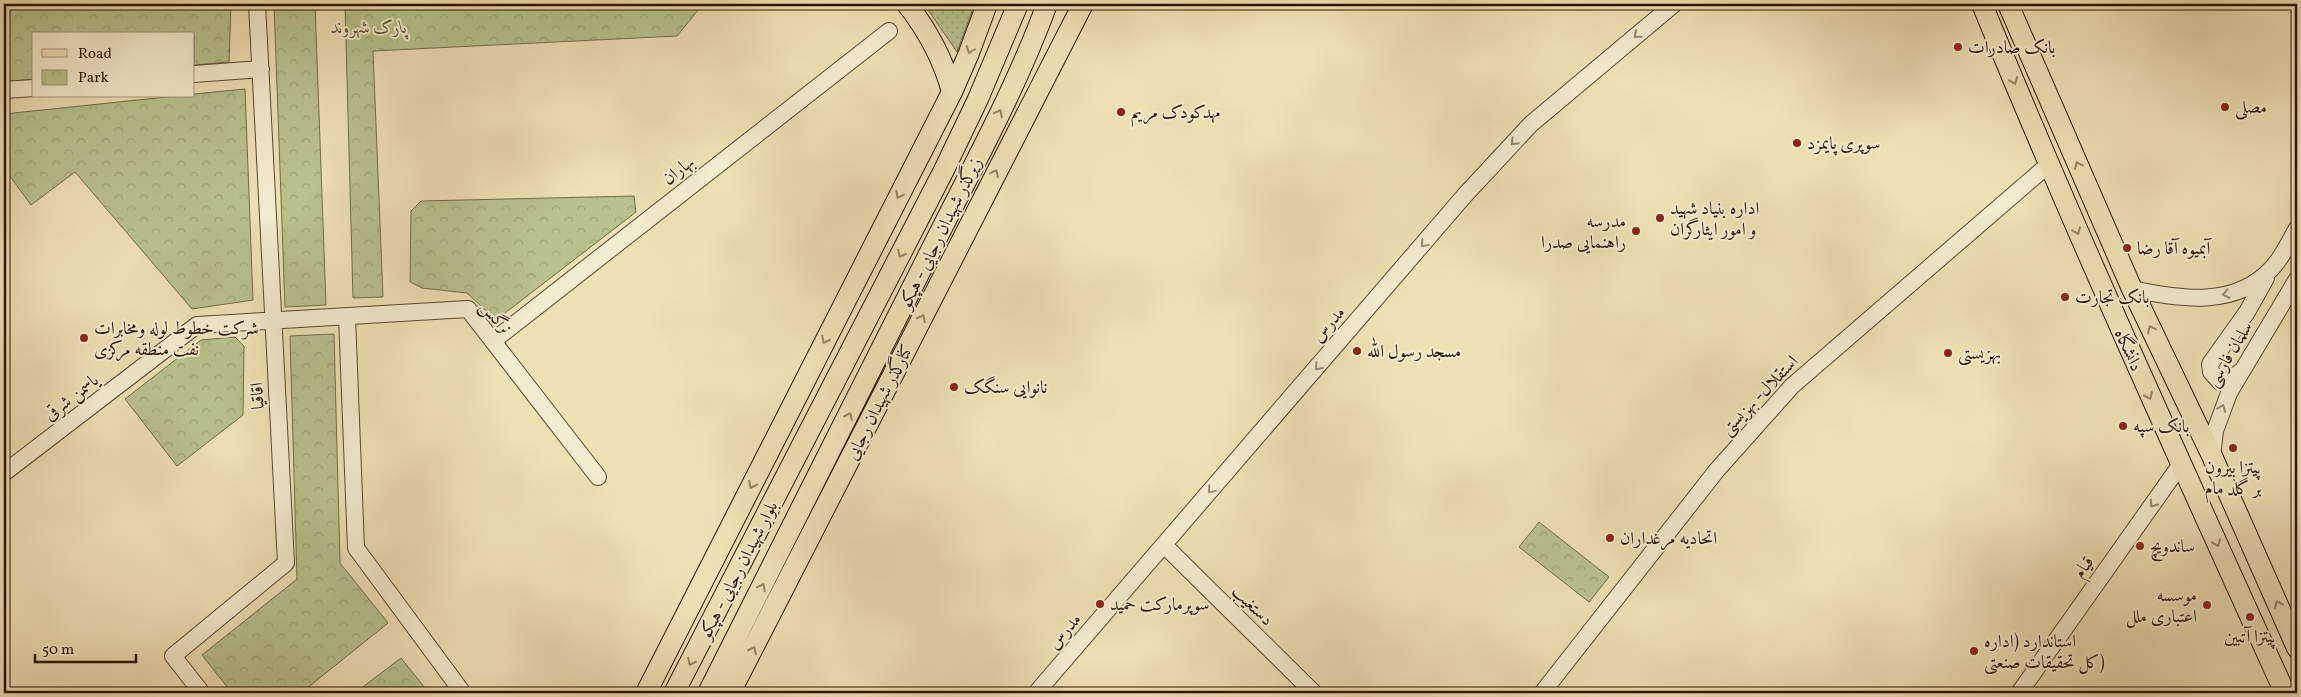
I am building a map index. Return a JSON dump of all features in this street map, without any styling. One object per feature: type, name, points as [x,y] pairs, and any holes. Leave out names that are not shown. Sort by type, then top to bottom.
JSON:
[{"type":"main road","points":[[907,4],[926,29],[936,48],[945,66],[952,92]]},
{"type":"main road","points":[[646,693],[952,92],[987,4]]},
{"type":"main road","name":"زیرگذر شهیدان رجایی - هپکو","points":[[801,447],[944,170],[981,91],[1018,4]]},
{"type":"main road","name":"زیرگذر شهیدان رجایی - هپکو","points":[[827,459],[1003,106],[1034,40],[1047,4]]},
{"type":"main road","name":"دانشگاه","points":[[1982,4],[2048,165],[2285,693]]},
{"type":"main road","name":"دانشگاه","points":[[2008,4],[2132,288],[2212,456],[2297,648]]},
{"type":"main road","name":"کنارگذر شهیدان رجایی","points":[[730,693],[1079,7]]},
{"type":"main road","name":"بلوار شهیدان رجایی - هپکو","points":[[674,693],[801,447]]},
{"type":"main road","points":[[824,509],[827,459]]},
{"type":"main road","name":"بلوار شهیدان رجایی - هپکو","points":[[708,693],[827,459]]},
{"type":"street","name":"اقاقیا","points":[[202,693],[173,656],[286,563],[257,4]]},
{"type":"street","name":"مدرس","points":[[1036,693],[1465,195],[1531,124],[1674,4]]},
{"type":"street","name":"بهاران","points":[[493,341],[889,31]]},
{"type":"street","points":[[195,74],[260,69]]},
{"type":"street","points":[[4,90],[32,88]]},
{"type":"street","name":"استقلال- بهزیستی","points":[[1542,693],[1717,470],[1792,386],[2048,165]]},
{"type":"street","name":"سلمان فارسی","points":[[2132,288],[2167,297],[2185,298],[2228,295],[2253,284],[2272,268],[2297,228]]},
{"type":"street","points":[[2244,368],[2228,382],[2220,382],[2211,372],[2210,364],[2247,312],[2272,268]]},
{"type":"street","name":"سلمان فارسی","points":[[2212,456],[2215,431],[2222,405],[2297,280]]},
{"type":"street","name":"نرگس","points":[[273,321],[468,309],[598,477]]},
{"type":"street","points":[[347,317],[356,548],[463,693]]},
{"type":"street","name":"یاسمن شرقی","points":[[4,473],[197,325],[273,321]]},
{"type":"street","name":"قیام","points":[[2019,693],[2181,464]]},
{"type":"street","name":"دستغیب","points":[[1164,546],[1314,693]]},
{"type":"green space","points":[[4,4],[231,4],[229,62],[195,65],[195,32],[32,32],[32,79],[4,82]]},
{"type":"green space","points":[[274,4],[315,4],[326,305],[285,307]]},
{"type":"green space","name":"پارک شهروند","points":[[345,4],[703,4],[677,36],[373,51],[383,297],[353,298]]},
{"type":"green space","points":[[924,4],[972,4],[972,11],[957,52]]},
{"type":"green space","points":[[245,89],[253,300],[192,309],[75,172],[31,205],[4,168],[4,114],[157,98],[195,98],[195,94]]},
{"type":"green space","points":[[634,196],[636,212],[496,320],[467,293],[422,288],[410,282],[411,211],[421,201]]},
{"type":"green space","points":[[334,334],[340,563],[388,623],[301,693],[232,693],[202,655],[297,579],[290,336]]},
{"type":"green space","points":[[235,337],[244,346],[243,415],[177,466],[125,399],[201,340]]},
{"type":"green space","points":[[1539,522],[1609,577],[1589,602],[1519,547]]},
{"type":"green space","points":[[401,658],[429,693],[355,693]]},
{"type":"place","name":"بانک صادرات","points":[[1958,47]]},
{"type":"place","name":"مصلی","points":[[2225,107]]},
{"type":"place","name":"مهدکودک مریم","points":[[1121,112]]},
{"type":"place","name":"سوپری پایمزد","points":[[1797,143]]},
{"type":"place","name":"اداره بنیاد شهید و امور ایثارگران","points":[[1660,218]]},
{"type":"place","name":"مدرسه راهنمایی صدرا","points":[[1636,231]]},
{"type":"place","name":"آبمیوه آقا رضا","points":[[2127,248]]},
{"type":"place","name":"بانک تجارت","points":[[2065,297]]},
{"type":"place","name":"شرکت خطوط لوله ومخابرات نفت منطقه مرکزی","points":[[84,338]]},
{"type":"place","name":"مسجد رسول الله","points":[[1357,351]]},
{"type":"place","name":"بهزیستی","points":[[1948,353]]},
{"type":"place","name":"نانوایی سنگک","points":[[954,387]]},
{"type":"place","name":"بانک سپه","points":[[2123,426]]},
{"type":"place","name":"پیتزا بیرون بر گلد مام","points":[[2233,448]]},
{"type":"place","name":"اتحادیه مرغداران","points":[[1610,538]]},
{"type":"place","name":"ساندویچ","points":[[2140,546]]},
{"type":"place","name":"سوپرمارکت حمید","points":[[1100,604]]},
{"type":"place","name":"موسسه اعتباری ملل","points":[[2207,605]]},
{"type":"place","name":"پیتزا آتبین","points":[[2250,617]]},
{"type":"place","name":"استاندارد (اداره کل تحقیقات صنعتی)","points":[[1974,651]]}]
